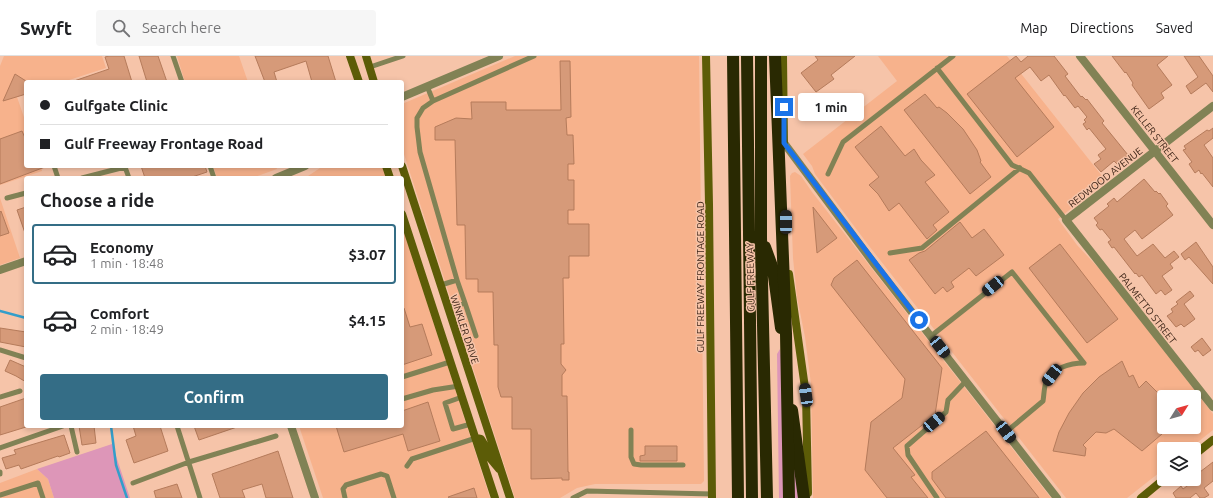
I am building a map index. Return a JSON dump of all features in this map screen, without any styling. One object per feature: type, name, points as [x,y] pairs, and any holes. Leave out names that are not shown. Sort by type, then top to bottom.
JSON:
[{"type":"highway","name":"GULF FREEWAY","points":[[733,56],[738,498]]},
{"type":"highway","name":"GULF FREEWAY","points":[[747,56],[752,498]]},
{"type":"highway","name":"GULF FREEWAY","points":[[762,56],[762,238],[767,498]]},
{"type":"highway","points":[[775,56],[786,334],[789,498]]},
{"type":"highway","points":[[762,238],[774,269],[804,498]]},
{"type":"main road","points":[[350,56],[358,80]]},
{"type":"main road","points":[[366,56],[373,80]]},
{"type":"main road","name":"GULF FREEWAY FRONTAGE ROAD","points":[[706,56],[712,496]]},
{"type":"main road","points":[[783,56],[786,233],[790,283],[806,395],[808,498]]},
{"type":"main road","name":"WINKLER DRIVE","points":[[403,168],[502,473],[508,497]]},
{"type":"main road","points":[[404,220],[495,498]]},
{"type":"main road","points":[[418,264],[432,260]]},
{"type":"main road","points":[[454,374],[468,370]]},
{"type":"main road","points":[[476,438],[481,439],[489,457],[502,473]]},
{"type":"main road","points":[[1201,449],[1213,440]]},
{"type":"main road","points":[[1141,498],[1157,485]]},
{"type":"street","points":[[404,95],[427,86],[482,59],[498,56]]},
{"type":"street","name":"KELLER STREET","points":[[1080,56],[1213,225]]},
{"type":"street","name":"REDWOOD AVENUE","points":[[1066,220],[1213,106]]},
{"type":"street","points":[[784,143],[858,242],[1057,498]]},
{"type":"street","points":[[281,176],[300,168]]},
{"type":"street","name":"PALMETTO STREET","points":[[1066,220],[1213,407]]},
{"type":"street","points":[[0,270],[24,262]]},
{"type":"street","points":[[292,428],[315,498]]},
{"type":"lane","points":[[173,56],[181,80]]},
{"type":"lane","points":[[370,67],[404,56]]},
{"type":"lane","points":[[476,336],[457,280],[420,152],[417,118],[423,108],[433,101],[534,56]]},
{"type":"lane","points":[[828,174],[843,142],[953,56]]},
{"type":"lane","points":[[937,68],[1012,165],[1029,173],[1066,220]]},
{"type":"lane","points":[[427,86],[433,101]]},
{"type":"lane","points":[[89,176],[118,168]]},
{"type":"lane","points":[[890,253],[922,248],[1020,168]]},
{"type":"lane","points":[[7,198],[24,193]]},
{"type":"lane","points":[[931,336],[1012,272],[1084,363],[1069,365],[1059,369],[1052,375],[1046,381],[1043,402],[1006,432]]},
{"type":"lane","points":[[440,285],[457,280]]},
{"type":"lane","points":[[448,308],[465,303]]},
{"type":"lane","points":[[0,350],[24,357]]},
{"type":"lane","points":[[404,376],[450,362]]},
{"type":"lane","points":[[937,498],[908,455],[908,446],[946,412],[948,400],[966,381]]},
{"type":"lane","points":[[404,398],[432,390],[459,386]]},
{"type":"lane","points":[[0,397],[20,391]]},
{"type":"lane","points":[[462,397],[445,403],[453,429],[471,424]]},
{"type":"lane","points":[[0,448],[56,428]]},
{"type":"lane","points":[[71,428],[77,452]]},
{"type":"lane","points":[[178,428],[200,498]]},
{"type":"lane","points":[[631,430],[631,457],[634,464],[683,465]]},
{"type":"lane","points":[[133,483],[189,462],[276,436]]},
{"type":"lane","points":[[407,466],[412,459],[476,438]]},
{"type":"lane","points":[[345,498],[343,490],[346,485],[381,474],[387,476],[394,498]]},
{"type":"lane","points":[[0,495],[38,483],[43,498]]},
{"type":"lane","points":[[573,498],[587,491],[615,495],[712,496]]},
{"type":"shaded area","points":[[4,56],[102,56],[106,68],[69,80],[24,80],[24,95],[17,97],[24,117],[24,168],[41,168],[42,171],[0,185],[0,66]]},
{"type":"shaded area","points":[[177,56],[239,56],[247,80],[184,80]]},
{"type":"shaded area","points":[[515,56],[699,56],[704,481],[701,484],[595,484],[577,488],[560,498],[515,498],[404,154],[404,103]]},
{"type":"shaded area","points":[[878,56],[1007,56],[1106,181],[1058,219],[1077,245],[1108,278],[1194,390],[1157,390],[1157,434],[1201,434],[1201,398],[1213,414],[1213,430],[1198,442],[1157,442],[1157,474],[1127,498],[1066,498],[866,242],[815,174],[812,166],[803,154],[897,81]]},
{"type":"shaded area","points":[[214,168],[277,169],[258,176],[216,176]]},
{"type":"shaded area","points":[[320,168],[384,168],[386,176],[308,176]]},
{"type":"shaded area","points":[[795,172],[801,176],[1051,498],[813,498],[811,384],[805,337],[797,297],[793,258],[790,176]]},
{"type":"shaded area","points":[[0,198],[20,258],[0,265]]},
{"type":"shaded area","points":[[404,231],[490,498],[323,498],[300,428],[404,428]]},
{"type":"shaded area","points":[[780,349],[799,498],[779,498],[777,354]]},
{"type":"shaded area","points":[[112,444],[130,498],[54,498],[48,479],[37,469]]},
{"type":"shaded area","points":[[37,469],[48,479],[54,498],[0,498],[0,483]]},
{"type":"building","points":[[124,56],[131,80],[77,80],[109,69],[105,57]]},
{"type":"building","points":[[139,56],[158,56],[166,80],[146,80]]},
{"type":"building","points":[[255,56],[328,56],[335,80],[311,80],[306,61],[274,72],[276,80],[264,80]]},
{"type":"building","points":[[815,56],[855,56],[831,75],[834,79],[816,92],[801,73],[818,60]]},
{"type":"building","points":[[1016,56],[1021,62],[1028,56],[1054,56],[1068,74],[1065,76],[1081,97],[1082,96],[1086,100],[1087,99],[1104,121],[1102,123],[1128,155],[1117,164],[1114,161],[1101,172],[1094,164],[1101,159],[1098,155],[1106,149],[1089,128],[1087,130],[1083,124],[1086,122],[1084,120],[1087,117],[1078,106],[1075,108],[1065,95],[1064,96],[1049,75],[1041,81],[1030,67],[1015,78],[1054,127],[1017,157],[967,94]]},
{"type":"building","points":[[1112,56],[1168,56],[1157,65],[1172,85],[1161,93],[1164,98],[1149,109],[1132,85],[1133,83],[1126,72],[1125,73]]},
{"type":"building","points":[[1184,56],[1199,56],[1213,76],[1213,92],[1206,83],[1191,94],[1186,86],[1198,77]]},
{"type":"building","points":[[560,61],[570,61],[571,117],[566,118],[567,135],[573,135],[574,164],[568,164],[568,180],[574,180],[574,210],[568,210],[568,224],[589,224],[589,256],[569,256],[569,278],[563,278],[564,344],[561,344],[561,364],[566,370],[562,375],[562,396],[567,396],[569,480],[562,480],[562,478],[531,479],[531,429],[512,429],[512,397],[501,397],[498,387],[498,345],[494,345],[493,292],[478,292],[478,279],[466,279],[465,225],[457,225],[455,140],[435,140],[435,127],[456,118],[472,119],[471,102],[506,102],[506,110],[561,110]]},
{"type":"building","points":[[15,74],[24,80],[24,95],[3,101]]},
{"type":"building","points":[[925,94],[937,108],[939,107],[947,113],[963,129],[977,150],[981,161],[980,162],[991,177],[970,194],[904,110]]},
{"type":"building","points":[[881,126],[905,156],[914,149],[921,160],[935,175],[925,182],[949,212],[933,225],[937,230],[927,239],[899,203],[889,211],[878,194],[869,185],[879,177],[855,147]]},
{"type":"building","points":[[1213,128],[1213,138],[1204,145],[1213,158],[1213,187],[1199,170],[1195,173],[1189,164],[1192,162],[1183,150],[1186,149],[1184,146],[1207,130],[1209,131]]},
{"type":"building","points":[[22,131],[24,136],[24,168],[42,168],[0,184],[0,139]]},
{"type":"building","points":[[142,168],[206,168],[207,172],[195,176],[144,176]]},
{"type":"building","points":[[1144,179],[1155,192],[1160,193],[1168,204],[1166,206],[1173,215],[1142,239],[1135,230],[1124,239],[1137,256],[1153,244],[1165,258],[1174,251],[1179,257],[1170,264],[1173,268],[1162,276],[1172,290],[1165,295],[1161,290],[1156,294],[1142,275],[1139,277],[1136,273],[1135,274],[1114,247],[1112,248],[1108,242],[1111,240],[1102,229],[1100,230],[1096,225],[1098,223],[1094,218],[1109,206],[1107,204],[1114,198],[1117,202]]},
{"type":"building","points":[[813,207],[837,238],[817,253]]},
{"type":"building","points":[[24,208],[24,230],[17,210]]},
{"type":"building","points":[[1,211],[9,233],[0,236],[0,212]]},
{"type":"building","points":[[960,222],[972,238],[984,229],[1004,255],[976,276],[969,268],[951,282],[954,287],[947,292],[943,287],[935,294],[909,260],[925,251]]},
{"type":"building","points":[[1196,242],[1213,267],[1213,284],[1189,257],[1185,260],[1181,254]]},
{"type":"building","points":[[1060,244],[1118,319],[1087,343],[1029,268]]},
{"type":"building","points":[[857,260],[942,368],[935,415],[893,448],[915,475],[911,477],[928,498],[887,498],[865,470],[871,422],[902,398],[905,379],[831,285],[834,278]]},
{"type":"building","points":[[1190,291],[1194,296],[1184,304],[1195,319],[1184,327],[1181,324],[1176,327],[1167,316],[1173,312],[1171,309],[1178,304],[1176,302]]},
{"type":"building","points":[[404,308],[410,327],[422,324],[432,355],[404,364]]},
{"type":"building","points":[[0,328],[24,332],[24,347],[0,342]]},
{"type":"building","points":[[1202,338],[1211,350],[1203,356],[1198,350],[1195,352],[1191,347]]},
{"type":"building","points":[[10,360],[24,366],[24,381],[16,376],[5,371]]},
{"type":"building","points":[[1122,361],[1129,377],[1133,375],[1139,388],[1146,381],[1157,392],[1157,434],[1162,434],[1142,451],[1114,429],[1106,433],[1096,432],[1083,445],[1086,448],[1085,456],[1053,451],[1059,432],[1069,413],[1083,393],[1099,377]]},
{"type":"building","points":[[24,399],[24,428],[0,435],[0,407]]},
{"type":"building","points":[[428,402],[440,441],[408,451],[403,434],[344,452],[337,428],[404,428],[404,410]]},
{"type":"building","points":[[79,428],[94,428],[96,443],[82,445]]},
{"type":"building","points":[[134,428],[161,428],[168,451],[134,463],[126,440],[136,436]]},
{"type":"building","points":[[195,428],[234,428],[199,440]]},
{"type":"building","points":[[986,431],[1039,498],[946,498],[932,479],[932,472]]},
{"type":"building","points":[[64,435],[70,453],[21,469],[19,465],[6,469],[2,458],[16,454],[14,450]]},
{"type":"building","points":[[645,446],[677,446],[677,461],[640,461],[640,456],[645,455]]},
{"type":"building","points":[[278,451],[293,498],[266,498],[262,484],[242,490],[245,498],[220,498],[212,474]]},
{"type":"building","points":[[1213,462],[1213,481],[1204,488],[1209,495],[1204,498],[1200,498],[1196,493],[1190,498],[1176,498],[1173,493],[1181,486],[1183,489],[1187,486],[1201,486],[1201,471]]},
{"type":"building","points":[[177,484],[182,498],[156,498],[154,491]]},
{"type":"building","points":[[474,488],[477,498],[448,497]]},
{"type":"waterway","points":[[0,311],[24,317]]},
{"type":"waterway","points":[[111,428],[116,465],[127,498]]},
{"type":"route","points":[[784,107],[784,143],[919,320]]}]
